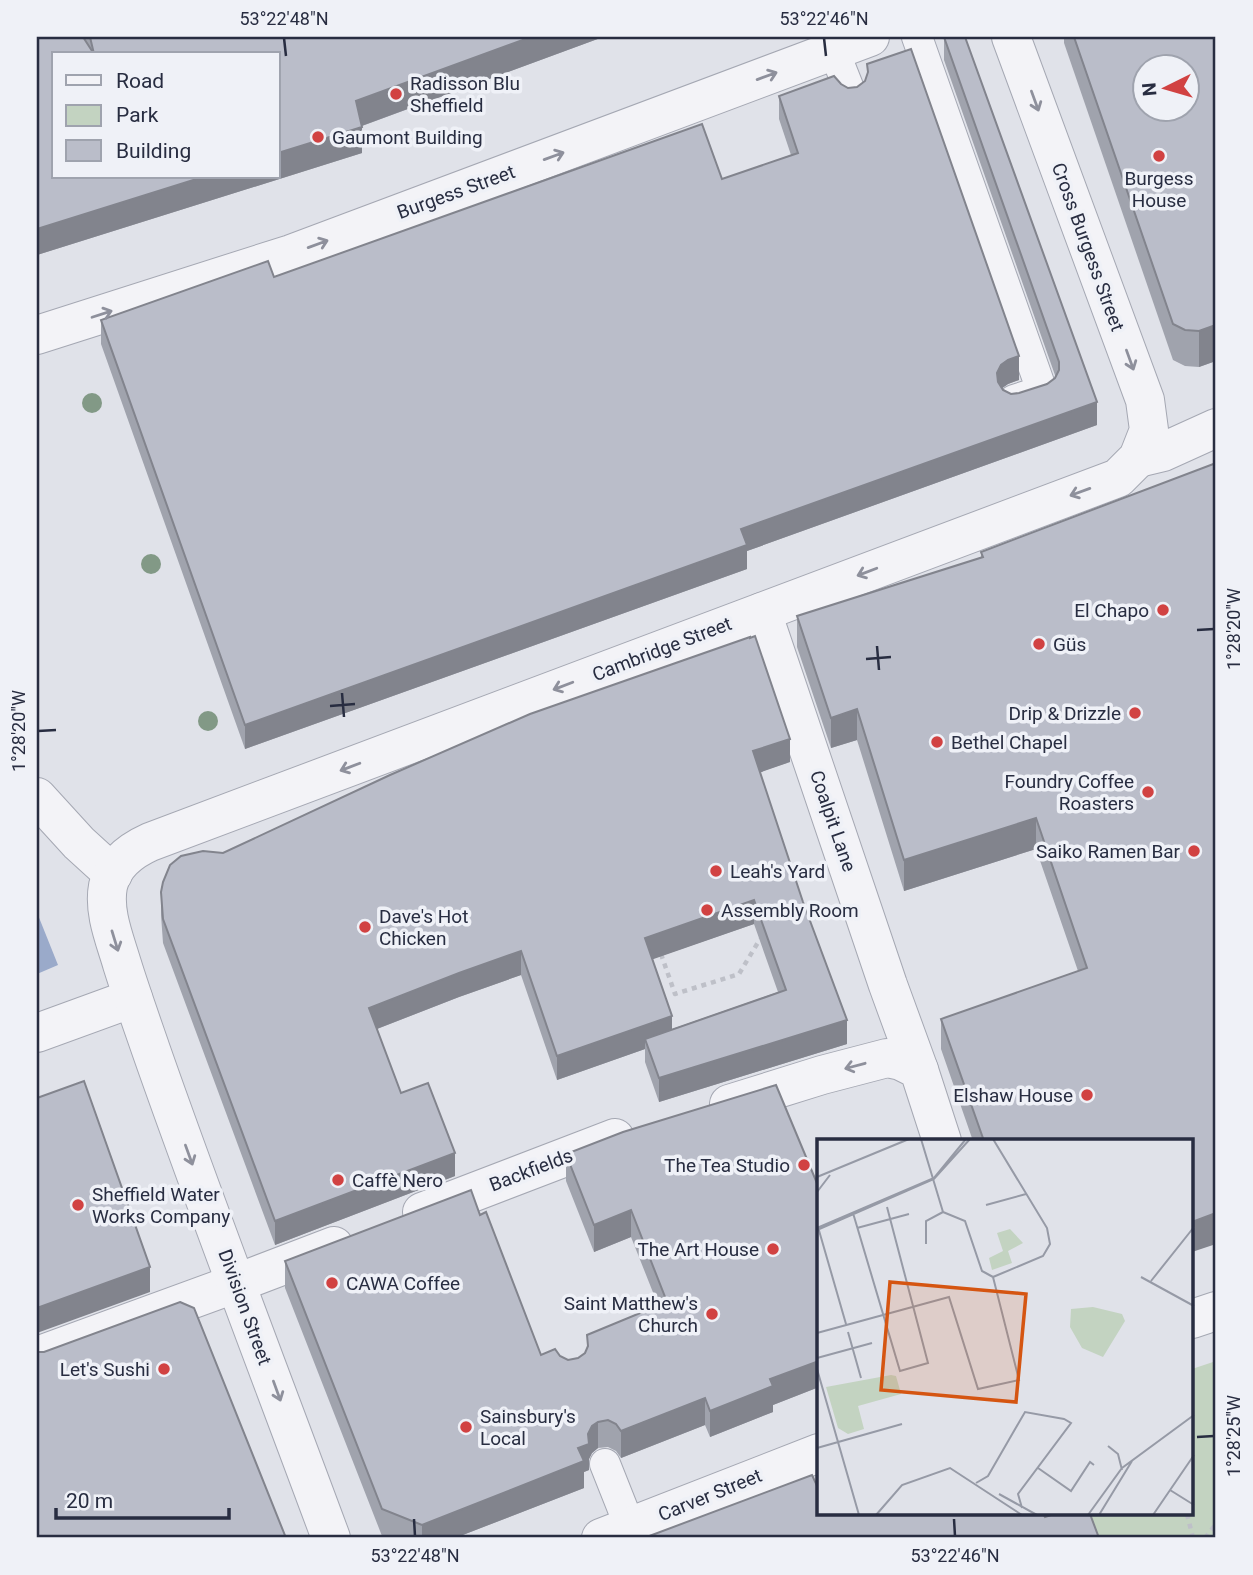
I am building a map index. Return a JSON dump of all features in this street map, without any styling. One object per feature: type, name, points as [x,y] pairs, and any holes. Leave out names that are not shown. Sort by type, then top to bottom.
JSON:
[{"type":"street","name":"Burgess Street","points":[[37,335],[290,254],[870,37]]},
{"type":"street","name":"Cross Burgess Street","points":[[1011,37],[1145,400],[1149,430],[1138,458]]},
{"type":"street","name":"Cambridge Street","points":[[113,874],[117,864],[136,848],[150,842],[1118,478],[1138,458],[1163,452],[1216,428]]},
{"type":"street","name":"Coalpit Lane","points":[[762,612],[919,1070]]},
{"type":"street","points":[[37,797],[79,843],[113,874]]},
{"type":"street","name":"Division Street","points":[[113,874],[108,887],[110,925],[133,998],[331,1538]]},
{"type":"street","points":[[37,1033],[133,998]]},
{"type":"street","points":[[694,1114],[887,1058],[901,1061],[919,1070],[941,1139]]},
{"type":"street","name":"Backfields","points":[[37,1356],[642,1130]]},
{"type":"street","points":[[1194,1318],[1216,1311]]},
{"type":"street","name":"Carver Street","points":[[615,1532],[817,1454]]},
{"type":"lane","points":[[917,37],[1042,391],[1014,400]]},
{"type":"lane","points":[[834,51],[851,94]]},
{"type":"lane","points":[[605,1464],[615,1532]]},
{"type":"path","points":[[657,942],[675,994],[739,974],[760,939]]},
{"type":"path","points":[[1188,1516],[1193,1538]]},
{"type":"path","points":[[1205,1538],[1216,1524]]},
{"type":"green space","points":[[1216,1361],[1216,1538],[1097,1538],[1089,1516],[1194,1516],[1194,1368]]},
{"type":"water","points":[[37,916],[58,965],[37,974]]},
{"type":"building","points":[[37,37],[83,37],[93,52],[52,52],[52,178],[200,178],[37,229]]},
{"type":"building","points":[[90,37],[531,37],[356,101],[362,127],[280,152],[280,52],[94,52]]},
{"type":"building","points":[[944,37],[965,37],[1097,402],[741,529],[747,545],[245,725],[101,320],[268,261],[274,277],[702,124],[722,179],[798,153],[779,96],[834,76],[848,88],[857,87],[865,81],[867,64],[911,49],[1019,356],[1001,365],[997,373],[998,382],[1003,390],[1011,394],[1047,384],[1055,378],[1059,362]]},
{"type":"building","name":"Burgess House","points":[[1074,37],[1216,37],[1216,324],[1199,331],[1185,330],[1173,324]]},
{"type":"building","points":[[1216,463],[1216,1213],[1194,1221],[1194,1139],[983,1139],[941,1019],[1087,968],[1036,818],[904,860],[857,709],[831,718],[797,616],[983,557],[981,552]]},
{"type":"building","points":[[755,636],[790,739],[753,751],[803,902],[847,1020],[659,1078],[645,1039],[786,990],[754,900],[645,938],[672,1016],[557,1056],[521,951],[369,1008],[401,1093],[428,1083],[455,1153],[275,1221],[163,919],[161,892],[170,865],[181,856],[203,851],[223,853],[390,775],[530,714]]},
{"type":"building","name":"Sheffield Water Works Company","points":[[84,1081],[150,1267],[37,1308],[37,1098]]},
{"type":"building","points":[[776,1085],[817,1183],[817,1362],[770,1379],[773,1386],[710,1411],[705,1398],[621,1431],[616,1424],[608,1420],[598,1422],[588,1434],[589,1444],[578,1448],[584,1461],[422,1525],[382,1509],[285,1261],[471,1190],[480,1215],[486,1212],[541,1355],[555,1349],[560,1356],[568,1360],[578,1358],[585,1353],[588,1346],[587,1335],[667,1302],[631,1210],[594,1225],[566,1154],[623,1132]]},
{"type":"building","points":[[180,1302],[194,1308],[286,1538],[37,1538],[37,1352],[44,1352]]},
{"type":"building","points":[[812,1475],[817,1486],[817,1516],[1091,1516],[1099,1538],[644,1538]]},
{"type":"place","name":"Radisson Blu Sheffield","points":[[396,94]]},
{"type":"place","name":"Gaumont Building","points":[[318,137]]},
{"type":"place","name":"Burgess House","points":[[1159,156]]},
{"type":"place","name":"El Chapo","points":[[1163,610]]},
{"type":"place","name":"Güs","points":[[1039,644]]},
{"type":"place","name":"Drip & Drizzle","points":[[1135,713]]},
{"type":"place","name":"Bethel Chapel","points":[[937,742]]},
{"type":"place","name":"Foundry Coffee Roasters","points":[[1148,792]]},
{"type":"place","name":"Saiko Ramen Bar","points":[[1194,851]]},
{"type":"place","name":"Leah's Yard","points":[[716,871]]},
{"type":"place","name":"Assembly Room","points":[[707,910]]},
{"type":"place","name":"Dave's Hot Chicken","points":[[365,927]]},
{"type":"place","name":"Elshaw House","points":[[1087,1095]]},
{"type":"place","name":"The Tea Studio","points":[[804,1165]]},
{"type":"place","name":"Caffè Nero","points":[[338,1180]]},
{"type":"place","name":"Sheffield Water Works Company","points":[[78,1205]]},
{"type":"place","name":"The Art House","points":[[773,1249]]},
{"type":"place","name":"CAWA Coffee","points":[[332,1283]]},
{"type":"place","name":"Saint Matthew's Church","points":[[712,1314]]},
{"type":"place","name":"Let's Sushi","points":[[164,1369]]},
{"type":"place","name":"Sainsbury's Local","points":[[466,1427]]}]
